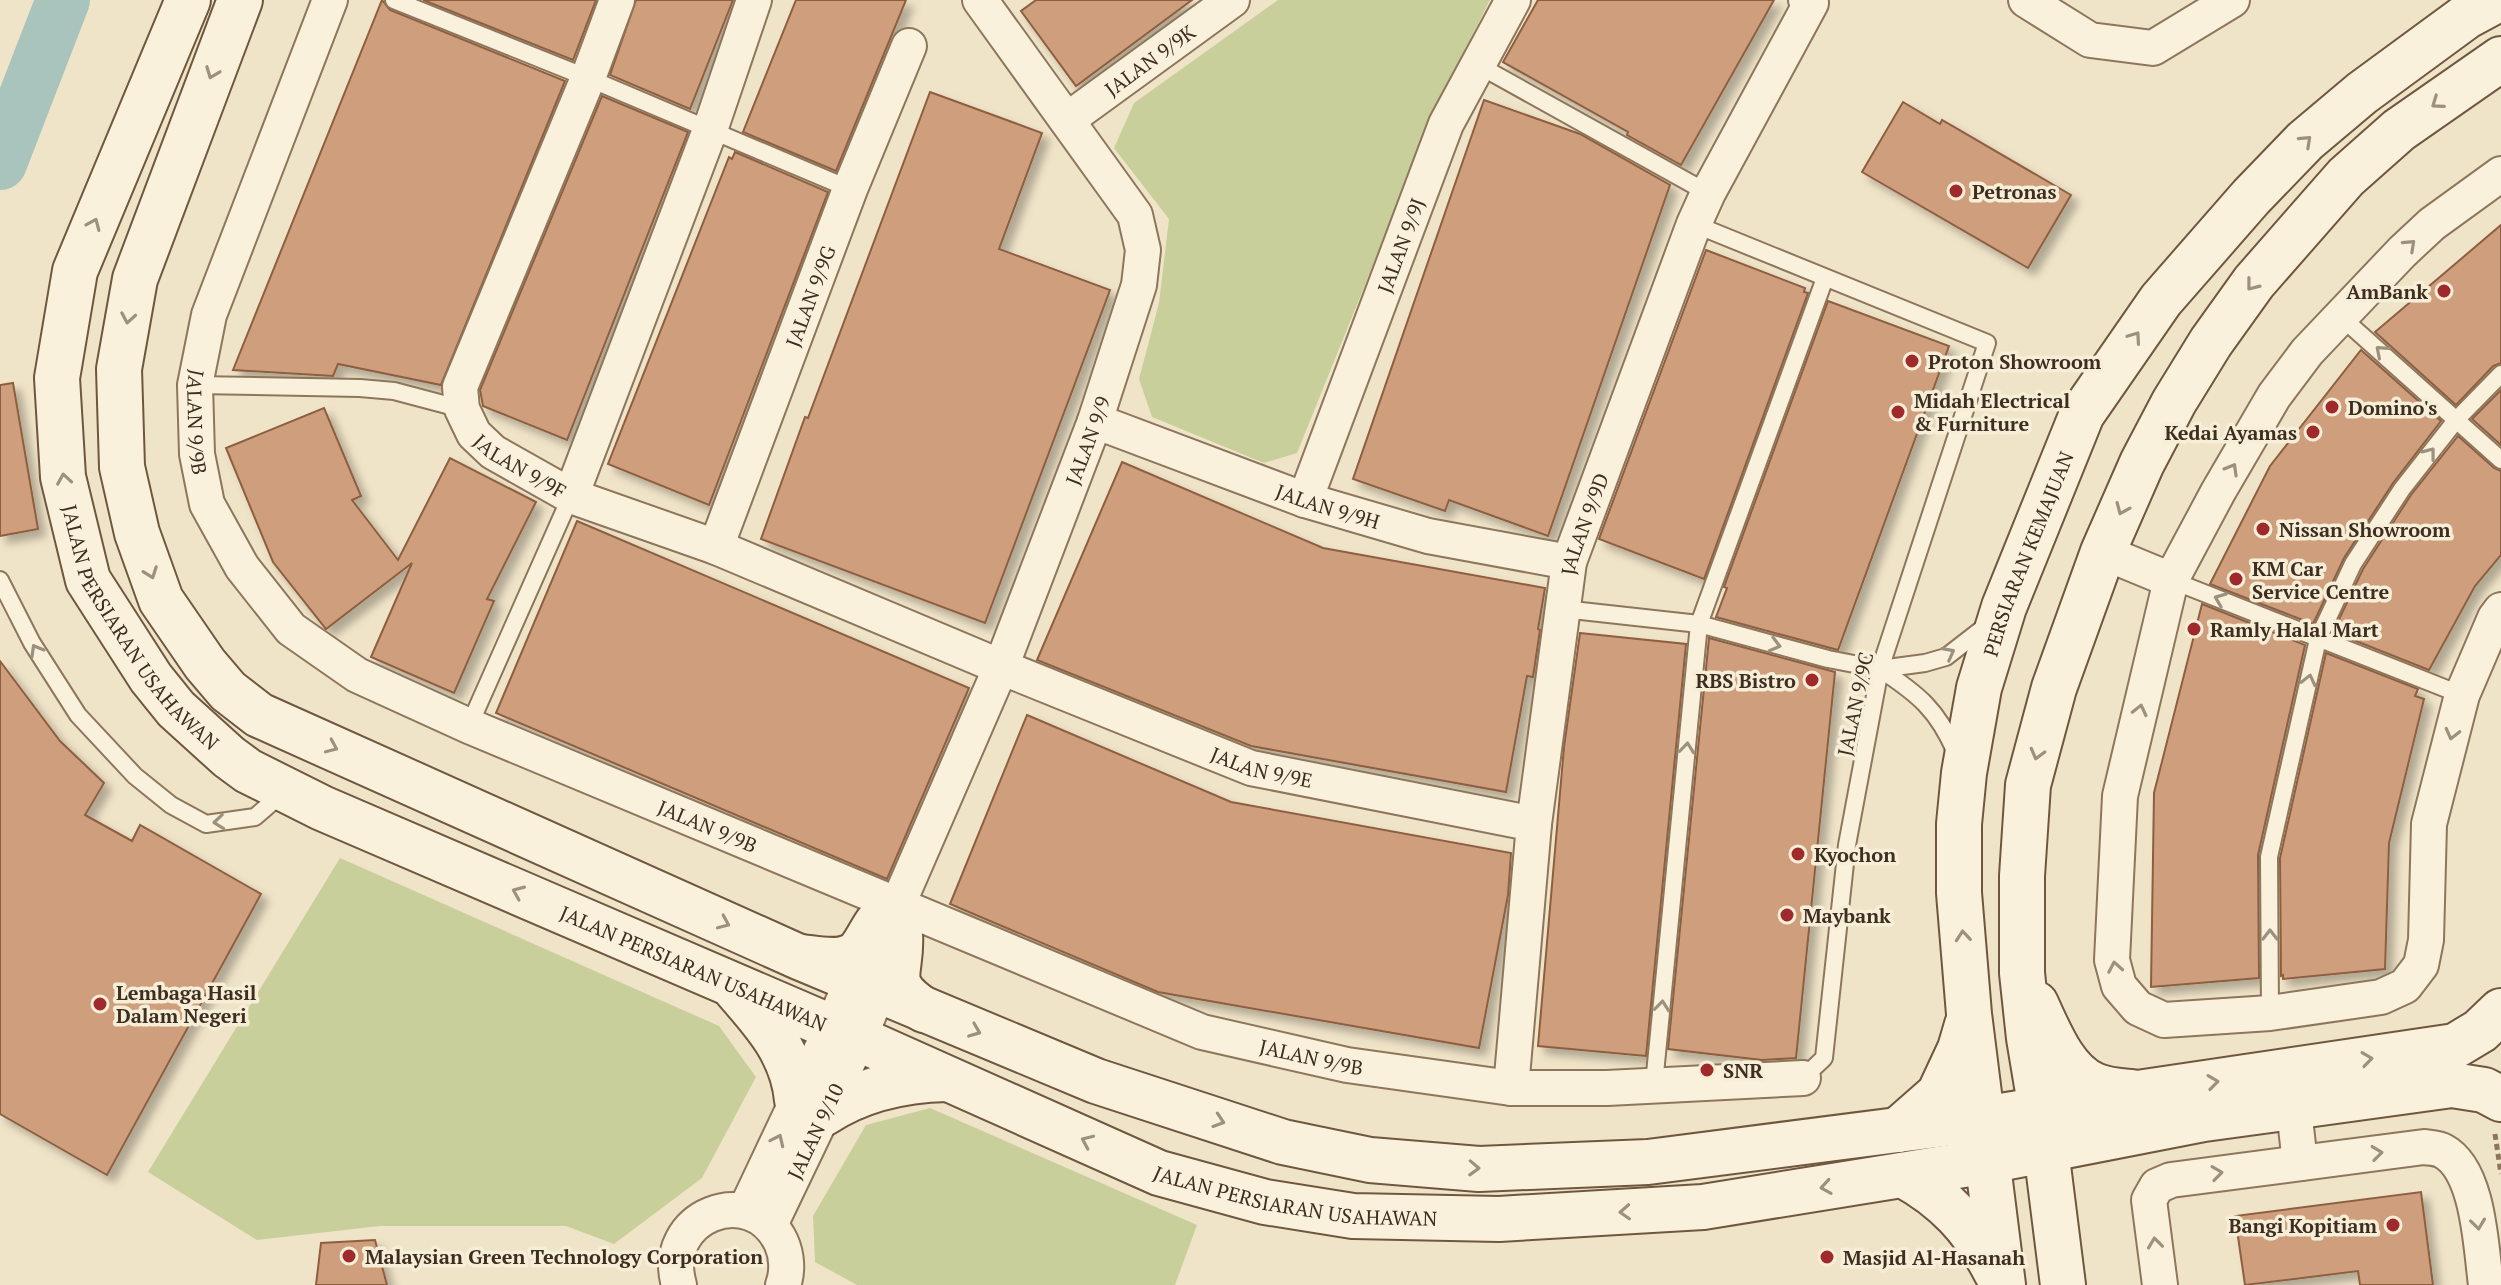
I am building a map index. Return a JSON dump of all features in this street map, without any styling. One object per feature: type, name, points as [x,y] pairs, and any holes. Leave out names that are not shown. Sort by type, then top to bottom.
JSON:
[{"type":"street","name":"JALAN PERSIARAN USAHAWAN","points":[[188,0],[75,271],[57,378],[63,477],[88,580],[151,678],[176,709],[248,771],[322,808],[729,982],[1159,1173],[1265,1202],[1353,1216],[1499,1219],[1702,1182],[1898,1130],[1986,1140]]},
{"type":"street","name":"JALAN PERSIARAN USAHAWAN","points":[[240,0],[135,279],[119,369],[122,467],[137,533],[161,600],[205,664],[228,691],[259,715],[924,1010],[1096,1081],[1283,1142],[1370,1160],[1479,1169],[1648,1162],[1702,1182],[1903,1175],[1986,1140]]},
{"type":"street","name":"JALAN 9/9B","points":[[330,0],[209,315],[195,385],[197,454],[207,504],[242,567],[291,629],[357,675],[883,912],[949,926],[1202,1032],[1347,1065],[1511,1088],[1607,1088],[1803,1078]]},
{"type":"street","name":"JALAN 9/9F","points":[[617,0],[588,78],[460,387],[462,409],[474,434],[493,452],[571,496],[716,547],[1001,667]]},
{"type":"street","points":[[571,496],[710,130],[754,0]]},
{"type":"street","name":"JALAN 9/9","points":[[865,985],[883,912],[1001,667],[1095,421],[1139,285],[1143,250],[1135,215],[980,0]]},
{"type":"street","name":"JALAN 9/9K","points":[[1067,120],[1232,0]]},
{"type":"street","name":"JALAN 9/9J","points":[[1305,500],[1446,124],[1513,0]]},
{"type":"street","points":[[2026,0],[2090,40],[2153,48],[2232,0]]},
{"type":"street","name":"PERSIARAN KEMAJUAN","points":[[2002,1285],[1969,1014],[1959,893],[1959,824],[1964,773],[1979,688],[2004,607],[2082,414],[2161,300],[2251,197],[2305,141],[2373,84],[2467,16],[2497,0]]},
{"type":"street","name":"JALAN 9/9D","points":[[1511,1088],[1534,824],[1569,562],[1694,224],[1809,2]]},
{"type":"street","name":"JALAN 9/9G","points":[[716,547],[850,189],[909,46]]},
{"type":"street","points":[[2060,1266],[2022,973],[2022,876],[2028,785],[2054,688],[2103,552],[2142,463],[2174,402],[2211,342],[2254,282],[2301,226],[2367,158],[2399,130],[2501,59]]},
{"type":"street","points":[[2501,174],[2432,224],[2307,352],[2274,396],[2171,580],[2120,796],[2112,960],[2119,986],[2138,1008],[2164,1020],[2270,1013],[2381,997],[2405,986],[2421,965],[2426,940],[2429,824],[2462,695],[2501,610]]},
{"type":"street","name":"JALAN 9/9H","points":[[1095,421],[1305,500],[1428,536],[1569,562]]},
{"type":"street","points":[[2103,552],[2171,580]]},
{"type":"street","name":"JALAN 9/9E","points":[[1001,667],[1251,768],[1534,824]]},
{"type":"street","points":[[799,957],[826,960],[846,958],[858,952],[883,912]]},
{"type":"street","points":[[883,912],[901,950],[897,978],[899,988],[924,1010]]},
{"type":"street","points":[[2022,973],[2063,1057],[2078,1074],[2136,1112]]},
{"type":"street","points":[[729,982],[769,1026],[781,1045],[796,1085],[810,1107],[839,1103],[877,1089],[929,1079],[949,1079]]},
{"type":"street","name":"JALAN 9/10","points":[[757,1218],[865,985]]},
{"type":"street","points":[[1986,1140],[2136,1112],[2291,1089],[2455,1046],[2480,1031],[2501,1011]]},
{"type":"street","points":[[1898,1130],[1939,1094],[1960,1049],[1969,1014]]},
{"type":"street","points":[[2291,1089],[2452,1085],[2484,1090],[2501,1099]]},
{"type":"street","points":[[2291,1089],[2300,1163]]},
{"type":"street","points":[[2060,1266],[2066,1212],[2078,1184],[2136,1112]]},
{"type":"street","points":[[2160,1285],[2149,1200],[2157,1186],[2171,1180],[2424,1147],[2443,1151],[2470,1184],[2486,1285]]},
{"type":"street","points":[[1903,1175],[1929,1189],[1966,1224],[2002,1285]]},
{"type":"street","points":[[679,1285],[675,1257],[682,1237],[699,1219],[720,1210],[757,1218],[776,1232],[785,1251],[791,1283]]},
{"type":"lane","points":[[394,0],[850,189]]},
{"type":"lane","points":[[1478,65],[1708,193]]},
{"type":"lane","points":[[1654,1084],[1699,624],[1825,278],[1694,224]]},
{"type":"lane","name":"JALAN 9/9C","points":[[1803,1078],[1824,1058],[1847,845],[1880,669],[1987,343],[1825,278]]},
{"type":"lane","points":[[2340,316],[2501,460]]},
{"type":"lane","points":[[2270,1013],[2269,857],[2318,639],[2353,564],[2402,489],[2457,419],[2501,374]]},
{"type":"lane","points":[[195,385],[394,391],[462,409]]},
{"type":"lane","points":[[469,726],[571,496]]},
{"type":"lane","points":[[0,580],[32,643],[78,715],[135,776],[171,805],[206,824],[255,817],[286,790]]},
{"type":"lane","points":[[2171,580],[2462,695]]},
{"type":"lane","points":[[1563,609],[1699,624],[1828,659],[1880,669],[1946,657],[1978,634],[2004,607]]},
{"type":"lane","points":[[1880,669],[1925,700],[1948,733],[1964,773]]},
{"type":"green space","points":[[1278,0],[1490,0],[1441,97],[1297,453],[1264,463],[1152,417],[1139,379],[1159,303],[1169,219],[1114,148],[1134,103]]},
{"type":"green space","points":[[340,858],[719,1026],[756,1077],[702,1178],[614,1244],[566,1226],[380,1226],[257,1240],[148,1172]]},
{"type":"green space","points":[[930,1108],[1197,1225],[1175,1285],[857,1285],[815,1262],[813,1216],[866,1125]]},
{"type":"building","points":[[382,0],[390,10],[565,81],[441,385],[338,364],[333,376],[233,370]]},
{"type":"building","points":[[423,0],[596,0],[573,60]]},
{"type":"building","points":[[636,0],[733,0],[690,109],[610,75]]},
{"type":"building","points":[[796,0],[906,0],[836,171],[743,132]]},
{"type":"building","points":[[1036,0],[1192,0],[1076,86],[1021,11]]},
{"type":"building","points":[[1538,0],[1774,0],[1681,165],[1503,62]]},
{"type":"building","points":[[930,92],[1042,133],[999,249],[1110,290],[985,623],[761,539]]},
{"type":"building","points":[[602,96],[688,132],[567,440],[483,406],[480,390]]},
{"type":"building","points":[[1484,100],[1580,134],[1670,185],[1548,536],[1449,500],[1445,511],[1353,479]]},
{"type":"building","points":[[1903,102],[1940,124],[1942,120],[2071,195],[2028,268],[1862,172]]},
{"type":"building","points":[[735,152],[828,192],[709,505],[608,464],[729,157],[732,159]]},
{"type":"building","points":[[2501,225],[2501,363],[2493,366],[2456,405],[2375,332]]},
{"type":"building","points":[[1706,250],[1805,288],[1804,292],[1808,293],[1704,579],[1599,539]]},
{"type":"building","points":[[1828,301],[1949,346],[1838,650],[1716,617],[1727,588],[1724,587]]},
{"type":"building","points":[[2361,350],[2441,421],[2393,483],[2344,558],[2313,624],[2210,584],[2270,466]]},
{"type":"building","points":[[13,383],[38,529],[0,536],[0,385]]},
{"type":"building","points":[[2501,390],[2501,445],[2472,419]]},
{"type":"building","points":[[324,408],[361,496],[352,500],[398,560],[450,458],[536,502],[487,599],[494,601],[454,693],[371,657],[412,563],[326,629],[273,562],[226,448]]},
{"type":"building","points":[[2458,436],[2501,471],[2501,555],[2475,586],[2429,670],[2333,632],[2363,569],[2411,495]]},
{"type":"building","points":[[1122,462],[1323,548],[1545,588],[1533,677],[1527,676],[1506,792],[1251,746],[1037,660]]},
{"type":"building","points":[[577,521],[969,688],[887,879],[496,713]]},
{"type":"building","points":[[2202,604],[2305,645],[2258,855],[2259,978],[2151,987],[2154,793]]},
{"type":"building","points":[[1580,633],[1686,644],[1646,1056],[1538,1046],[1564,747]]},
{"type":"building","points":[[1709,638],[1835,672],[1796,1058],[1762,1060],[1668,1049]]},
{"type":"building","points":[[2326,653],[2418,689],[2415,696],[2424,699],[2389,843],[2385,969],[2283,979],[2280,858]]},
{"type":"building","name":"Lembaga Hasil Dalam Negeri","points":[[0,661],[60,741],[104,783],[85,815],[132,841],[140,825],[261,894],[107,1175],[0,1114]]},
{"type":"building","points":[[1027,715],[1231,802],[1511,853],[1508,895],[1479,1048],[1158,992],[950,904]]},
{"type":"building","points":[[2421,1192],[2433,1285],[2360,1285],[2358,1271],[2245,1285],[2235,1216]]},
{"type":"building","name":"Malaysian Green Technology Corporation","points":[[375,1240],[387,1285],[316,1285],[321,1243]]},
{"type":"waterway","points":[[0,163],[63,0]]},
{"type":"place","name":"Petronas","points":[[1956,191]]},
{"type":"place","name":"AmBank","points":[[2444,291]]},
{"type":"place","name":"Proton Showroom","points":[[1912,361]]},
{"type":"place","name":"Domino's","points":[[2332,407]]},
{"type":"place","name":"Midah Electrical & Furniture","points":[[1898,412]]},
{"type":"place","name":"Kedai Ayamas","points":[[2313,432]]},
{"type":"place","name":"Nissan Showroom","points":[[2263,529]]},
{"type":"place","name":"KM Car Service Centre","points":[[2236,579]]},
{"type":"place","name":"Ramly Halal Mart","points":[[2194,629]]},
{"type":"place","name":"RBS Bistro","points":[[1812,680]]},
{"type":"place","name":"Kyochon","points":[[1798,854]]},
{"type":"place","name":"Maybank","points":[[1787,915]]},
{"type":"place","name":"Lembaga Hasil Dalam Negeri","points":[[100,1004]]},
{"type":"place","name":"SNR","points":[[1707,1070]]},
{"type":"place","name":"Bangi Kopitiam","points":[[2393,1225]]},
{"type":"place","name":"Malaysian Green Technology Corporation","points":[[349,1256]]},
{"type":"place","name":"Masjid Al-Hasanah","points":[[1827,1257]]}]
